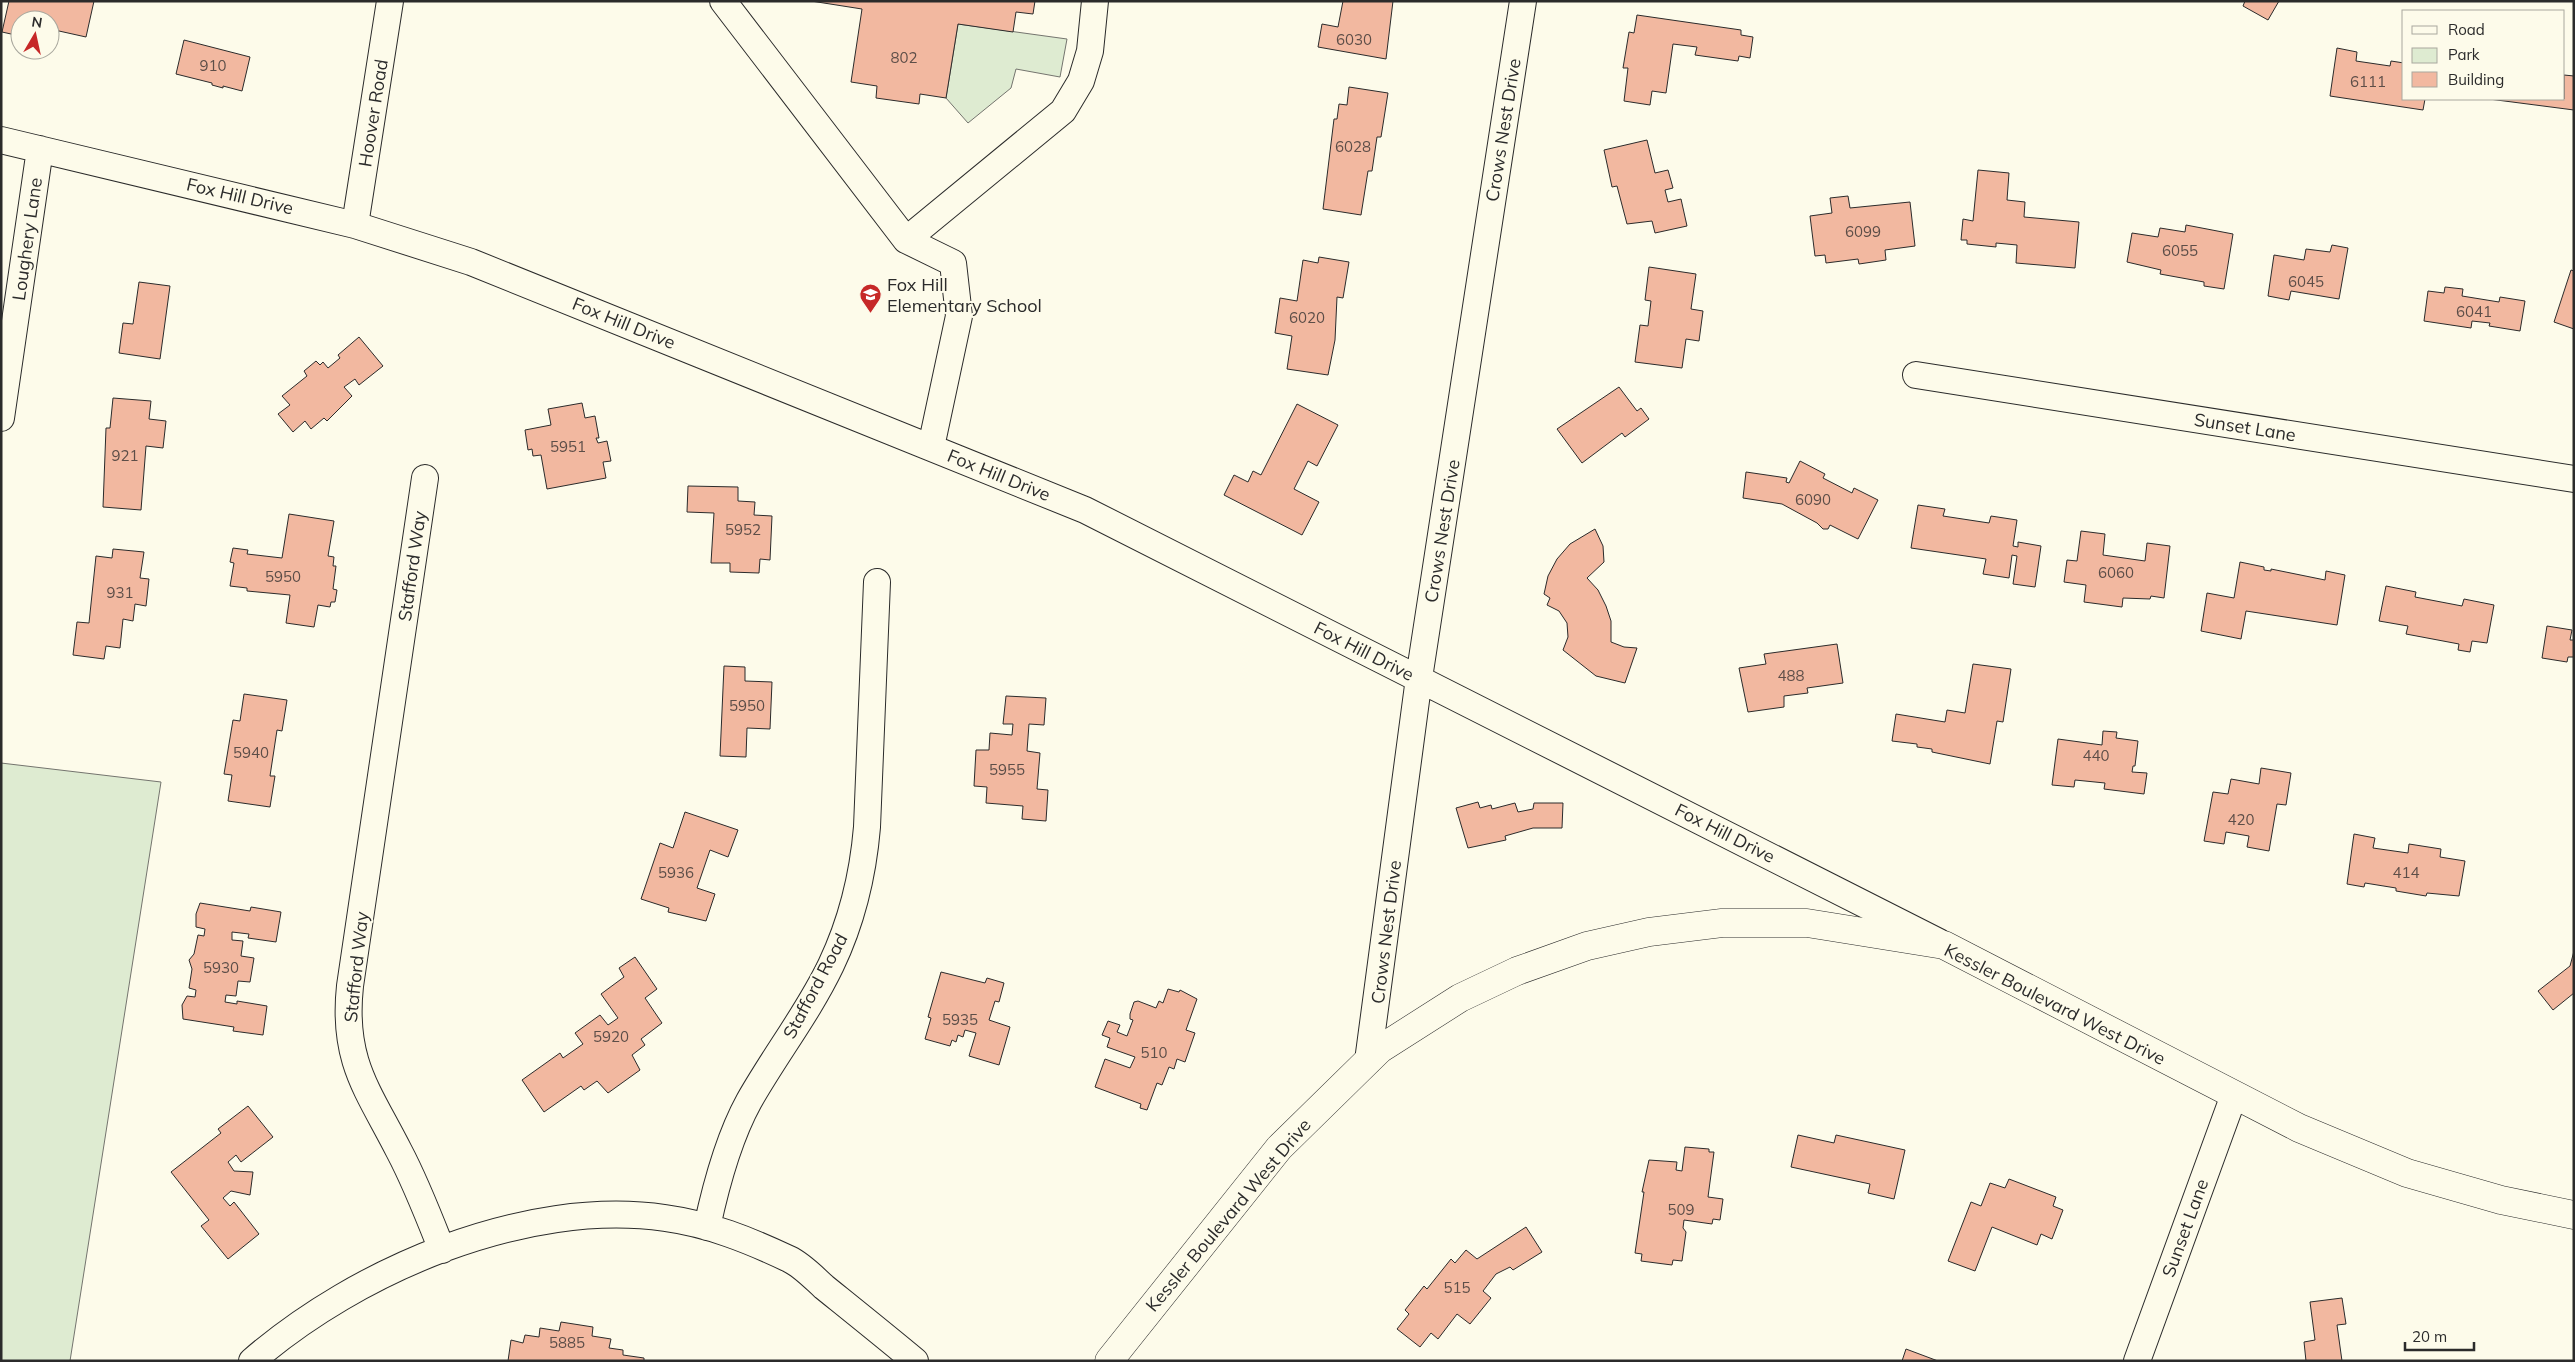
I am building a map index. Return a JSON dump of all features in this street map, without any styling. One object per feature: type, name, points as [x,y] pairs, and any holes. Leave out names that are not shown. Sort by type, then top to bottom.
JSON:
[{"type":"main road","name":"Kessler Boulevard West Drive","points":[[1109,1361],[1280,1148],[1328,1098],[1380,1049],[1397,1036],[1441,1009],[1517,971],[1587,946],[1649,932],[1722,923],[1807,923],[1944,944],[2299,1128],[2407,1173],[2510,1202],[2574,1215]]},
{"type":"street","name":"Hoover Road","points":[[355,225],[390,1]]},
{"type":"street","points":[[723,1],[906,240],[953,263],[959,316],[930,447]]},
{"type":"street","points":[[906,240],[1063,110],[1081,81],[1090,51],[1095,1]]},
{"type":"street","name":"Crows Nest Drive","points":[[1368,1061],[1419,678],[1524,1]]},
{"type":"street","name":"Fox Hill Drive","points":[[1,140],[355,225],[471,262],[1085,510],[1944,944]]},
{"type":"street","name":"Loughery Lane","points":[[1,418],[40,149]]},
{"type":"street","name":"Sunset Lane","points":[[1916,375],[2574,478]]},
{"type":"street","name":"Stafford Way","points":[[425,478],[350,986],[348,1019],[353,1054],[361,1080],[401,1154],[442,1250]]},
{"type":"street","name":"Stafford Road","points":[[707,1227],[724,1163],[744,1112],[830,966],[854,903],[863,860],[867,827],[877,582]]},
{"type":"street","name":"Sunset Lane","points":[[2137,1361],[2234,1095]]},
{"type":"street","points":[[252,1361],[294,1329],[344,1297],[400,1268],[442,1250],[494,1231],[550,1220],[640,1215],[663,1217],[746,1238],[790,1260],[915,1361]]},
{"type":"green space","points":[[958,24],[1067,39],[1060,77],[1016,69],[1011,88],[968,123],[946,98]]},
{"type":"green space","points":[[1,763],[161,782],[70,1361],[1,1361]]},
{"type":"building","points":[[9,1],[94,1],[86,37],[60,31],[60,10],[10,10],[10,34],[2,32]]},
{"type":"building","points":[[811,1],[1035,1],[1033,14],[1016,12],[1013,32],[958,24],[946,98],[920,94],[919,104],[876,98],[877,86],[851,82],[862,9]]},
{"type":"building","points":[[1343,1],[1393,1],[1386,59],[1318,47],[1322,24],[1338,27]]},
{"type":"building","points":[[2245,1],[2279,1],[2268,20],[2243,6]]},
{"type":"building","points":[[1637,15],[1741,30],[1741,35],[1753,37],[1750,58],[1739,56],[1738,61],[1695,55],[1697,47],[1673,44],[1666,93],[1652,91],[1650,105],[1624,101],[1628,68],[1623,68],[1629,32],[1634,33]]},
{"type":"building","points":[[184,40],[250,57],[242,91],[223,86],[223,88],[212,85],[212,83],[176,74]]},
{"type":"building","points":[[2337,48],[2357,52],[2356,61],[2390,66],[2391,61],[2402,63],[2402,100],[2425,100],[2423,110],[2330,96]]},
{"type":"building","points":[[2565,75],[2574,76],[2574,110],[2497,100],[2565,100]]},
{"type":"building","points":[[1349,87],[1388,93],[1381,137],[1377,137],[1372,171],[1368,171],[1361,215],[1323,209],[1334,119],[1337,119],[1339,104],[1347,105]]},
{"type":"building","points":[[1647,140],[1655,173],[1668,170],[1673,188],[1665,190],[1668,202],[1681,199],[1687,226],[1655,233],[1652,221],[1627,224],[1617,186],[1612,187],[1604,150]]},
{"type":"building","points":[[1978,170],[2009,173],[2007,200],[2025,202],[2024,217],[2079,222],[2075,268],[2016,263],[2017,245],[1996,243],[1996,247],[1967,244],[1967,240],[1961,240],[1963,219],[1973,221]]},
{"type":"building","points":[[1848,196],[1850,208],[1910,202],[1915,246],[1885,250],[1886,260],[1859,264],[1858,259],[1826,263],[1825,255],[1815,256],[1810,216],[1832,213],[1830,198]]},
{"type":"building","points":[[2186,225],[2233,234],[2224,289],[2204,286],[2204,282],[2160,274],[2161,270],[2127,262],[2132,233],[2158,237],[2160,228],[2185,232]]},
{"type":"building","points":[[2332,245],[2348,248],[2339,299],[2291,291],[2289,300],[2268,296],[2274,255],[2304,260],[2306,249],[2330,252]]},
{"type":"building","points":[[1319,257],[1349,262],[1343,298],[1337,297],[1335,340],[1328,375],[1287,369],[1292,336],[1275,333],[1280,298],[1297,301],[1303,260],[1318,263]]},
{"type":"building","points":[[1649,267],[1696,274],[1691,309],[1703,311],[1699,341],[1686,339],[1682,368],[1635,362],[1640,325],[1648,326],[1651,301],[1645,300]]},
{"type":"building","points":[[2571,270],[2574,271],[2574,329],[2554,322]]},
{"type":"building","points":[[139,282],[170,286],[160,359],[119,353],[123,323],[133,324]]},
{"type":"building","points":[[2445,287],[2463,289],[2462,296],[2499,302],[2500,297],[2525,301],[2520,331],[2489,326],[2490,323],[2472,321],[2471,328],[2424,321],[2428,291],[2444,293]]},
{"type":"building","points":[[359,337],[383,366],[359,385],[355,379],[344,387],[352,396],[327,421],[324,418],[311,429],[305,421],[293,432],[278,414],[290,405],[282,396],[307,376],[304,371],[316,361],[320,365],[323,362],[328,368],[340,358],[338,355]]},
{"type":"building","points":[[1619,387],[1637,411],[1641,408],[1649,419],[1625,437],[1622,433],[1582,463],[1557,429]]},
{"type":"building","points":[[113,398],[151,401],[149,419],[166,421],[163,448],[146,446],[141,510],[103,507],[106,428],[110,428]]},
{"type":"building","points":[[582,403],[585,418],[595,416],[599,438],[596,438],[598,443],[607,441],[611,461],[603,462],[606,478],[547,489],[541,455],[533,456],[532,449],[528,450],[525,430],[551,425],[548,409]]},
{"type":"building","points":[[1297,404],[1338,425],[1317,466],[1308,461],[1294,489],[1319,502],[1302,535],[1224,495],[1234,475],[1248,482],[1253,471],[1261,475]]},
{"type":"building","points":[[1800,461],[1825,474],[1823,478],[1852,493],[1854,488],[1878,500],[1858,539],[1830,525],[1828,529],[1823,529],[1817,523],[1782,504],[1743,498],[1746,472],[1787,478],[1786,482],[1789,483]]},
{"type":"building","points":[[688,486],[738,487],[738,501],[755,502],[754,515],[772,516],[770,560],[760,559],[759,573],[730,572],[730,563],[711,563],[714,513],[687,512]]},
{"type":"building","points":[[1918,505],[1945,509],[1943,516],[1989,523],[1991,516],[2017,520],[2013,546],[2018,547],[2018,542],[2041,546],[2035,587],[2013,584],[2017,556],[2012,555],[2009,578],[1983,574],[1986,559],[1911,548]]},
{"type":"building","points":[[289,514],[334,521],[328,556],[334,557],[333,566],[336,566],[333,589],[337,590],[335,602],[331,602],[330,607],[318,605],[314,627],[286,623],[290,595],[247,591],[247,588],[230,586],[234,563],[230,562],[233,548],[248,550],[247,554],[282,558]]},
{"type":"building","points":[[1595,529],[1603,546],[1604,562],[1587,578],[1598,590],[1606,606],[1611,621],[1611,642],[1624,647],[1637,648],[1625,683],[1596,676],[1563,650],[1568,637],[1567,623],[1559,611],[1547,605],[1550,598],[1544,594],[1548,576],[1557,559],[1570,544]]},
{"type":"building","points":[[2081,531],[2105,534],[2103,555],[2145,561],[2147,543],[2170,546],[2164,598],[2151,596],[2150,599],[2123,598],[2122,607],[2084,602],[2086,585],[2064,582],[2067,560],[2077,561]]},
{"type":"building","points":[[113,549],[144,552],[140,578],[149,579],[146,606],[135,604],[133,621],[123,619],[120,648],[106,646],[104,659],[73,655],[77,622],[89,623],[96,556],[112,558]]},
{"type":"building","points":[[2240,562],[2264,567],[2264,570],[2271,571],[2271,569],[2325,580],[2326,571],[2345,575],[2337,625],[2246,611],[2241,639],[2201,631],[2207,593],[2234,598]]},
{"type":"building","points":[[2386,586],[2416,592],[2415,597],[2462,606],[2464,599],[2494,605],[2487,643],[2472,641],[2470,652],[2458,650],[2459,644],[2406,634],[2408,626],[2379,621]]},
{"type":"building","points":[[2547,626],[2572,630],[2570,640],[2574,640],[2574,657],[2568,657],[2567,662],[2542,658]]},
{"type":"building","points":[[1837,644],[1843,683],[1807,688],[1808,693],[1784,696],[1784,707],[1748,712],[1739,668],[1766,664],[1764,654]]},
{"type":"building","points":[[1973,664],[2011,669],[2003,722],[1997,721],[1990,764],[1932,752],[1932,749],[1917,747],[1917,744],[1892,741],[1896,714],[1945,722],[1947,710],[1965,713]]},
{"type":"building","points":[[724,666],[745,667],[745,681],[772,682],[770,729],[747,728],[746,757],[720,756]]},
{"type":"building","points":[[244,694],[287,700],[282,731],[277,730],[270,776],[275,776],[270,807],[228,801],[232,775],[224,774],[233,720],[240,721]]},
{"type":"building","points":[[1006,696],[1046,698],[1044,725],[1029,724],[1027,751],[1040,753],[1037,789],[1048,790],[1046,821],[1022,819],[1023,806],[986,803],[987,787],[974,786],[976,750],[989,750],[990,733],[1012,735],[1013,724],[1003,724]]},
{"type":"building","points":[[2103,731],[2117,732],[2116,738],[2138,741],[2135,766],[2133,766],[2132,772],[2147,773],[2144,794],[2104,789],[2105,783],[2075,780],[2074,787],[2052,785],[2058,739],[2102,745]]},
{"type":"building","points":[[2261,768],[2291,773],[2286,805],[2277,804],[2269,851],[2247,847],[2249,836],[2226,832],[2224,844],[2204,841],[2213,792],[2228,794],[2231,779],[2259,784]]},
{"type":"building","points":[[1478,802],[1480,808],[1491,805],[1492,809],[1515,803],[1518,812],[1533,809],[1534,803],[1563,803],[1562,828],[1533,828],[1505,836],[1506,840],[1468,848],[1456,808]]},
{"type":"building","points":[[685,812],[738,830],[728,857],[710,850],[697,888],[715,894],[706,921],[668,912],[669,908],[641,899],[660,843],[673,848]]},
{"type":"building","points":[[2354,834],[2375,838],[2373,848],[2408,853],[2409,844],[2441,849],[2440,857],[2465,861],[2459,896],[2427,893],[2426,896],[2396,891],[2396,888],[2365,883],[2364,887],[2347,884]]},
{"type":"building","points":[[200,903],[250,911],[251,907],[281,912],[276,942],[248,938],[249,934],[232,932],[232,940],[243,941],[241,956],[254,958],[250,982],[238,981],[236,996],[226,995],[225,1002],[237,1004],[237,1001],[267,1006],[263,1035],[233,1031],[234,1027],[183,1019],[182,1005],[187,996],[195,997],[196,990],[189,988],[192,969],[189,960],[194,954],[198,935],[204,936],[205,929],[196,927],[196,914]]},
{"type":"building","points":[[2574,951],[2574,993],[2553,1010],[2538,991],[2570,966]]},
{"type":"building","points":[[635,957],[657,989],[645,998],[662,1023],[641,1039],[645,1045],[632,1055],[640,1070],[608,1093],[597,1081],[584,1090],[581,1086],[544,1112],[522,1080],[560,1053],[563,1058],[583,1044],[575,1033],[600,1015],[608,1025],[618,1018],[601,994],[624,977],[619,968]]},
{"type":"building","points":[[941,972],[985,983],[987,978],[1004,983],[999,1002],[995,1001],[989,1020],[1010,1027],[999,1065],[969,1056],[976,1033],[965,1030],[963,1037],[958,1035],[956,1042],[952,1040],[950,1046],[925,1039],[931,1018],[928,1017]]},
{"type":"building","points":[[1168,989],[1179,992],[1180,990],[1197,999],[1186,1030],[1195,1033],[1185,1062],[1177,1059],[1174,1069],[1169,1067],[1162,1085],[1157,1083],[1147,1110],[1140,1108],[1141,1104],[1095,1087],[1105,1059],[1130,1068],[1135,1057],[1107,1047],[1110,1038],[1102,1035],[1108,1021],[1120,1025],[1117,1032],[1127,1036],[1133,1020],[1130,1019],[1130,1014],[1134,1002],[1138,1001],[1156,1008],[1159,1001],[1163,1003]]},
{"type":"building","points":[[248,1106],[273,1137],[241,1162],[236,1155],[228,1162],[234,1171],[253,1172],[250,1195],[231,1191],[223,1198],[230,1206],[234,1202],[259,1234],[228,1259],[201,1226],[209,1220],[171,1172],[221,1133],[218,1129]]},
{"type":"building","points":[[1798,1135],[1834,1143],[1836,1135],[1905,1150],[1894,1199],[1868,1193],[1870,1184],[1791,1167]]},
{"type":"building","points":[[1685,1147],[1709,1149],[1709,1152],[1714,1152],[1708,1197],[1723,1199],[1720,1220],[1713,1219],[1712,1224],[1684,1220],[1683,1228],[1686,1232],[1682,1261],[1673,1260],[1672,1265],[1641,1261],[1642,1254],[1635,1253],[1644,1192],[1642,1192],[1649,1160],[1677,1162],[1676,1170],[1682,1171]]},
{"type":"building","points":[[2009,1179],[2056,1197],[2053,1206],[2063,1210],[2052,1239],[2041,1234],[2037,1245],[1992,1227],[1975,1271],[1948,1261],[1971,1202],[1981,1206],[1990,1183],[2005,1188]]},
{"type":"building","points":[[1526,1227],[1542,1252],[1513,1270],[1510,1267],[1496,1274],[1483,1291],[1491,1298],[1470,1324],[1457,1314],[1438,1339],[1431,1333],[1420,1347],[1397,1329],[1409,1314],[1405,1310],[1424,1286],[1427,1289],[1451,1259],[1455,1263],[1466,1250],[1477,1259]]},
{"type":"building","points":[[2342,1298],[2346,1324],[2337,1325],[2342,1361],[2306,1361],[2304,1342],[2315,1340],[2310,1302]]},
{"type":"building","points":[[561,1322],[593,1327],[592,1336],[611,1339],[609,1348],[623,1350],[623,1355],[644,1358],[644,1361],[508,1361],[511,1340],[523,1343],[525,1335],[539,1337],[540,1328],[559,1331]]},
{"type":"building","points":[[1906,1349],[1938,1361],[1902,1361]]},
{"type":"place","name":"Fox Hill Elementary School","points":[[871,313]]}]
